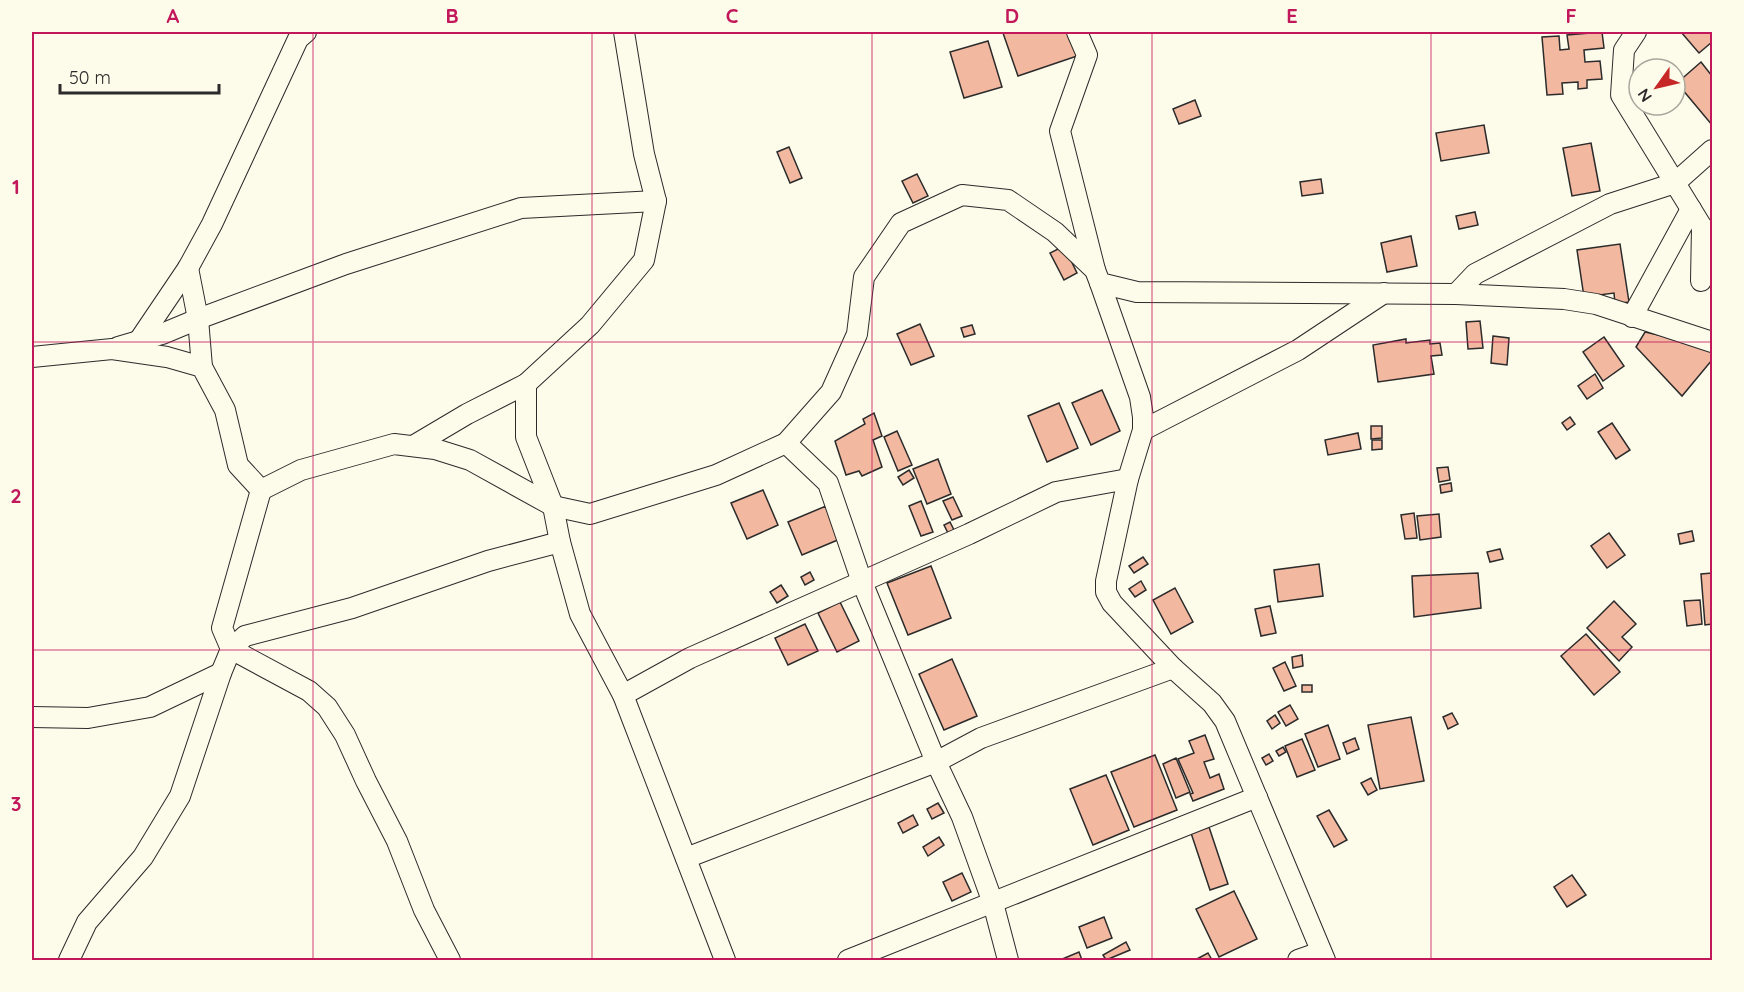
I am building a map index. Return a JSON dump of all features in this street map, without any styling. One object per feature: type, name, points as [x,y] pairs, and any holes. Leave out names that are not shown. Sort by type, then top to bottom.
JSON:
[{"type":"street","points":[[138,342],[188,268],[212,224],[298,39],[306,32]]},
{"type":"street","points":[[413,446],[467,414],[526,384],[590,325],[644,260],[656,201],[644,154],[624,32]]},
{"type":"street","points":[[1077,32],[1087,55],[1060,131],[1097,276],[1140,397],[1143,417],[1143,430],[1128,479],[1106,581],[1106,592],[1112,603],[1173,668],[1212,704],[1225,721],[1323,956],[1298,960]]},
{"type":"street","points":[[1636,32],[1624,50],[1621,95],[1707,232],[1701,281]]},
{"type":"street","points":[[1456,294],[1475,274],[1610,204],[1675,183],[1713,150]]},
{"type":"street","points":[[450,960],[424,910],[397,841],[345,735],[327,707],[309,690],[231,649],[222,628],[261,490],[301,470],[394,444],[435,449],[470,460],[553,506],[590,514],[716,475],[786,443],[831,392],[857,334],[864,276],[901,224],[962,195],[1008,200],[1055,232],[1097,276],[1137,292],[1456,294],[1564,299],[1596,304],[1713,342]]},
{"type":"street","points":[[32,357],[112,349],[138,342],[346,264],[521,208],[656,201]]},
{"type":"street","points":[[1632,317],[1691,209]]},
{"type":"street","points":[[188,268],[198,319],[202,367],[225,410],[238,465],[261,490]]},
{"type":"street","points":[[1143,430],[1299,350],[1384,293]]},
{"type":"street","points":[[112,349],[167,357],[202,367]]},
{"type":"street","points":[[526,384],[526,437],[553,506],[560,542],[580,614],[622,695],[724,960]]},
{"type":"street","points":[[786,443],[828,483],[862,582],[936,762],[962,817],[993,903],[1008,960]]},
{"type":"street","points":[[622,695],[690,658],[862,582],[1056,492],[1128,479]]},
{"type":"street","points":[[69,960],[87,922],[142,856],[180,795],[221,673],[231,649],[245,636],[352,608],[488,561],[560,542]]},
{"type":"street","points":[[686,858],[936,762],[981,738],[1173,668]]},
{"type":"street","points":[[32,717],[88,718],[150,707],[221,673]]},
{"type":"street","points":[[848,960],[1257,797]]},
{"type":"building","points":[[1072,32],[1080,55],[1018,76],[1003,33]]},
{"type":"building","points":[[1602,32],[1604,48],[1584,50],[1585,62],[1600,61],[1602,79],[1587,80],[1587,88],[1578,89],[1578,82],[1562,83],[1563,94],[1547,95],[1542,37],[1559,36],[1560,50],[1569,49],[1567,35]]},
{"type":"building","points":[[1681,32],[1711,32],[1712,42],[1699,53]]},
{"type":"building","points":[[988,41],[1002,87],[964,98],[950,52]]},
{"type":"building","points":[[1701,62],[1712,76],[1712,125],[1687,95],[1687,74]]},
{"type":"building","points":[[1195,100],[1201,116],[1179,124],[1173,109]]},
{"type":"building","points":[[1484,125],[1489,153],[1441,161],[1436,133]]},
{"type":"building","points":[[1591,143],[1600,191],[1572,196],[1563,148]]},
{"type":"building","points":[[789,147],[802,178],[790,183],[777,152]]},
{"type":"building","points":[[917,174],[928,196],[913,203],[902,181]]},
{"type":"building","points":[[1321,179],[1323,193],[1302,196],[1300,182]]},
{"type":"building","points":[[1475,212],[1478,225],[1459,229],[1456,216]]},
{"type":"building","points":[[1411,236],[1417,266],[1387,272],[1381,243]]},
{"type":"building","points":[[1620,244],[1629,302],[1615,304],[1614,293],[1584,297],[1577,250]]},
{"type":"building","points":[[1064,246],[1077,273],[1064,280],[1050,253]]},
{"type":"building","points":[[1480,321],[1483,348],[1468,349],[1466,322]]},
{"type":"building","points":[[920,324],[934,356],[911,365],[897,334]]},
{"type":"building","points":[[972,325],[975,334],[964,337],[961,328]]},
{"type":"building","points":[[1645,332],[1712,347],[1712,360],[1682,396],[1636,347]]},
{"type":"building","points":[[1493,336],[1509,338],[1507,365],[1491,363]]},
{"type":"building","points":[[1604,337],[1624,366],[1603,381],[1583,352]]},
{"type":"building","points":[[1406,339],[1406,343],[1430,340],[1430,344],[1440,343],[1442,355],[1431,356],[1434,374],[1378,382],[1373,345]]},
{"type":"building","points":[[1595,374],[1603,388],[1587,399],[1578,386]]},
{"type":"building","points":[[1102,390],[1120,431],[1091,445],[1072,403]]},
{"type":"building","points":[[1059,403],[1078,448],[1047,462],[1028,416]]},
{"type":"building","points":[[874,413],[882,436],[873,440],[882,467],[862,476],[859,471],[846,475],[835,441],[865,424],[863,419]]},
{"type":"building","points":[[1570,417],[1575,424],[1567,430],[1562,423]]},
{"type":"building","points":[[1612,423],[1630,450],[1616,459],[1598,432]]},
{"type":"building","points":[[1371,426],[1382,426],[1382,438],[1371,439]]},
{"type":"building","points":[[897,431],[912,465],[898,471],[884,437]]},
{"type":"building","points":[[1358,433],[1361,449],[1328,455],[1325,440]]},
{"type":"building","points":[[1372,440],[1382,440],[1382,449],[1372,450]]},
{"type":"building","points":[[938,459],[951,494],[927,504],[913,469]]},
{"type":"building","points":[[1448,467],[1450,480],[1439,482],[1437,468]]},
{"type":"building","points":[[909,470],[914,478],[903,485],[898,477]]},
{"type":"building","points":[[1451,483],[1452,491],[1441,493],[1440,485]]},
{"type":"building","points":[[763,490],[778,525],[747,539],[731,503]]},
{"type":"building","points":[[953,497],[962,516],[952,520],[943,501]]},
{"type":"building","points":[[921,501],[933,532],[921,536],[909,506]]},
{"type":"building","points":[[826,506],[840,539],[802,555],[788,522]]},
{"type":"building","points":[[1414,513],[1417,538],[1405,539],[1401,515]]},
{"type":"building","points":[[1439,514],[1441,537],[1420,540],[1417,516]]},
{"type":"building","points":[[950,522],[954,530],[948,533],[944,525]]},
{"type":"building","points":[[1692,531],[1694,541],[1680,544],[1678,534]]},
{"type":"building","points":[[1609,533],[1625,555],[1607,568],[1591,546]]},
{"type":"building","points":[[1500,549],[1503,559],[1490,562],[1487,552]]},
{"type":"building","points":[[1143,557],[1148,564],[1134,573],[1129,566]]},
{"type":"building","points":[[1319,564],[1323,596],[1278,602],[1274,570]]},
{"type":"building","points":[[931,566],[951,618],[908,635],[887,583]]},
{"type":"building","points":[[810,572],[814,580],[805,585],[801,577]]},
{"type":"building","points":[[1478,573],[1481,608],[1414,617],[1412,576]]},
{"type":"building","points":[[1712,573],[1712,624],[1705,625],[1701,574]]},
{"type":"building","points":[[1141,581],[1146,590],[1135,597],[1129,589]]},
{"type":"building","points":[[781,585],[788,596],[777,603],[770,592]]},
{"type":"building","points":[[1175,588],[1193,622],[1171,634],[1153,600]]},
{"type":"building","points":[[1700,600],[1702,624],[1687,626],[1684,601]]},
{"type":"building","points":[[1614,601],[1636,624],[1622,637],[1632,647],[1619,661],[1587,628]]},
{"type":"building","points":[[840,602],[859,641],[837,652],[818,613]]},
{"type":"building","points":[[1270,606],[1276,633],[1261,636],[1255,609]]},
{"type":"building","points":[[805,624],[818,651],[788,665],[775,638]]},
{"type":"building","points":[[1586,634],[1620,672],[1594,695],[1561,656]]},
{"type":"building","points":[[1302,655],[1303,666],[1293,668],[1292,657]]},
{"type":"building","points":[[952,659],[977,716],[944,730],[919,674]]},
{"type":"building","points":[[1285,662],[1296,686],[1284,691],[1273,668]]},
{"type":"building","points":[[1302,685],[1312,685],[1312,692],[1302,692]]},
{"type":"building","points":[[1290,705],[1298,719],[1286,726],[1278,712]]},
{"type":"building","points":[[1452,713],[1458,724],[1448,729],[1443,717]]},
{"type":"building","points":[[1275,715],[1280,723],[1272,729],[1267,721]]},
{"type":"building","points":[[1411,717],[1424,781],[1380,789],[1368,725]]},
{"type":"building","points":[[1328,725],[1340,759],[1318,767],[1305,734]]},
{"type":"building","points":[[1205,735],[1214,759],[1204,762],[1210,778],[1219,774],[1224,789],[1193,801],[1190,794],[1193,793],[1178,759],[1194,753],[1189,741]]},
{"type":"building","points":[[1355,738],[1359,749],[1347,754],[1343,743]]},
{"type":"building","points":[[1302,739],[1315,770],[1297,777],[1285,746]]},
{"type":"building","points":[[1283,747],[1286,752],[1279,756],[1276,751]]},
{"type":"building","points":[[1269,754],[1273,761],[1266,765],[1262,758]]},
{"type":"building","points":[[1155,755],[1177,810],[1134,827],[1111,772]]},
{"type":"building","points":[[1176,758],[1190,792],[1176,798],[1163,764]]},
{"type":"building","points":[[1106,775],[1129,830],[1093,845],[1070,789]]},
{"type":"building","points":[[1371,778],[1377,790],[1368,795],[1361,783]]},
{"type":"building","points":[[938,803],[944,813],[932,819],[927,809]]},
{"type":"building","points":[[1329,810],[1347,840],[1334,847],[1317,816]]},
{"type":"building","points":[[913,815],[918,825],[903,833],[898,823]]},
{"type":"building","points":[[1209,827],[1228,884],[1210,890],[1191,833]]},
{"type":"building","points":[[939,837],[944,845],[928,856],[923,847]]},
{"type":"building","points":[[962,873],[971,892],[952,901],[943,882]]},
{"type":"building","points":[[1572,875],[1586,895],[1567,907],[1554,887]]},
{"type":"building","points":[[1234,891],[1257,939],[1219,957],[1196,909]]},
{"type":"building","points":[[1104,917],[1112,938],[1087,948],[1079,927]]},
{"type":"building","points":[[1126,942],[1130,950],[1106,960],[1103,955]]},
{"type":"building","points":[[1079,952],[1082,960],[1060,960]]},
{"type":"building","points":[[1208,953],[1212,960],[1195,960]]}]
